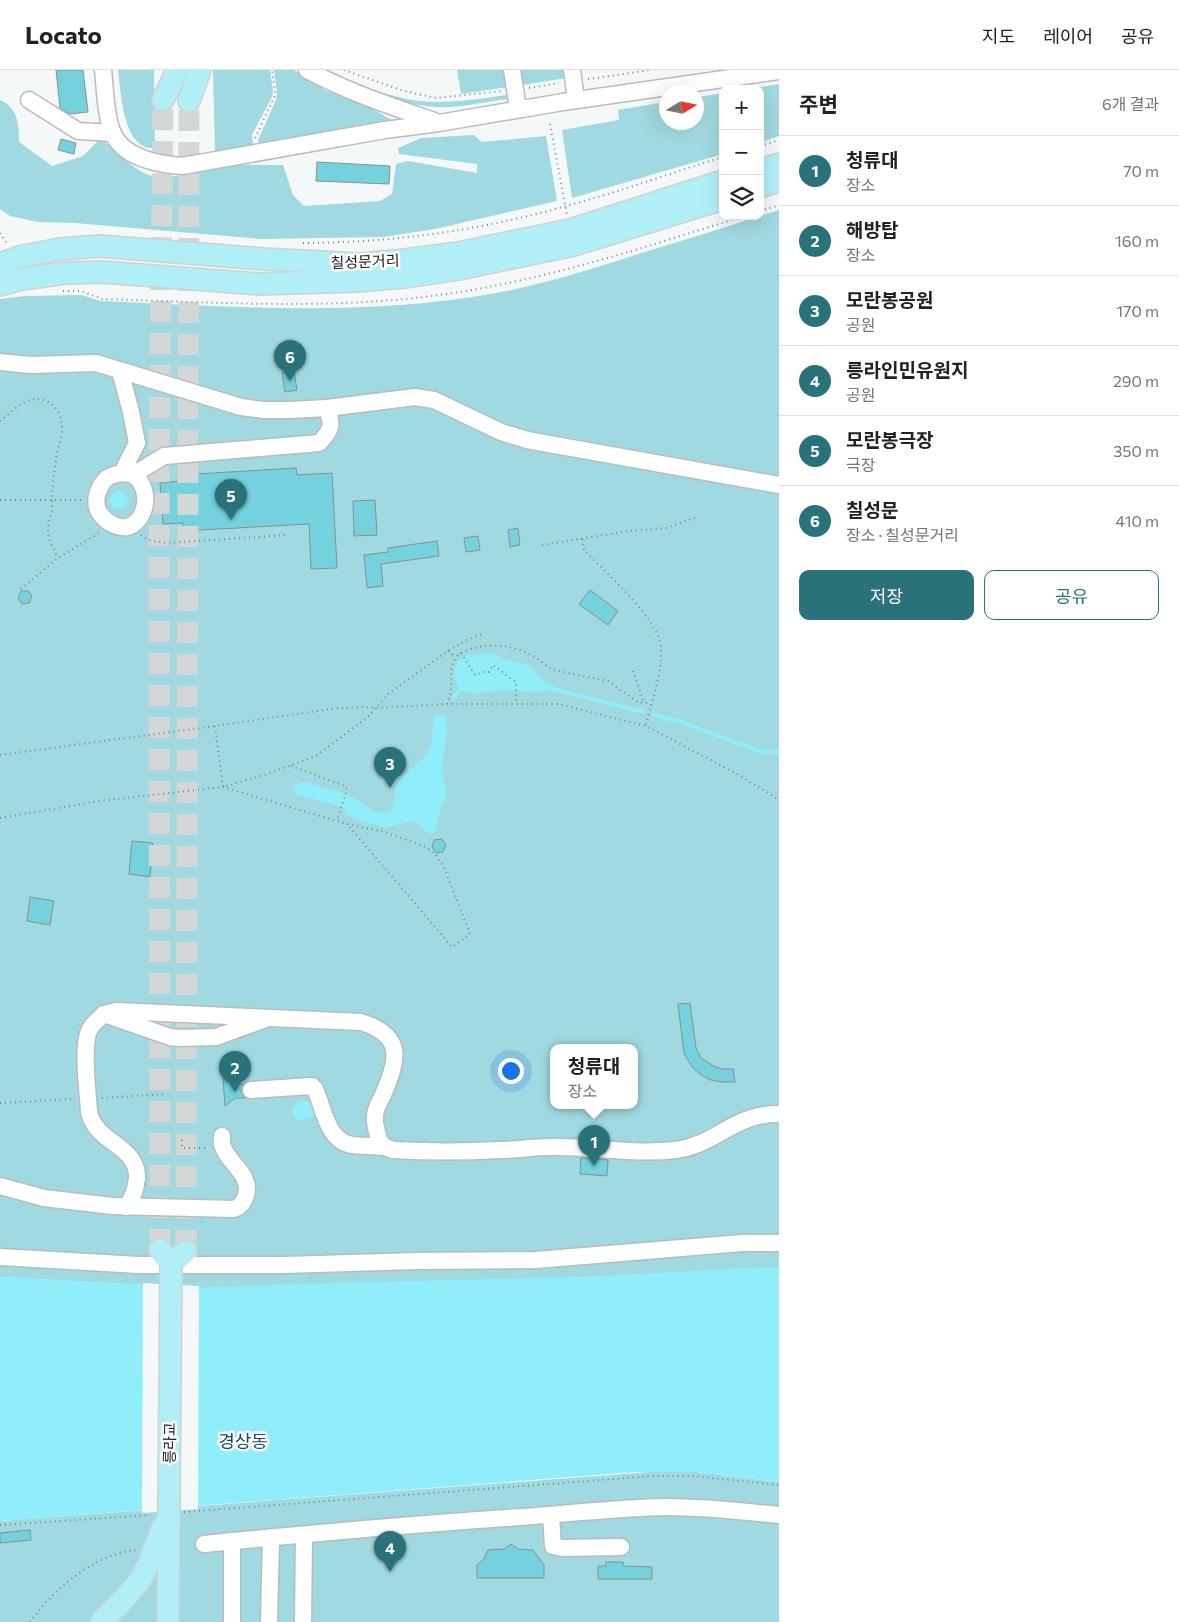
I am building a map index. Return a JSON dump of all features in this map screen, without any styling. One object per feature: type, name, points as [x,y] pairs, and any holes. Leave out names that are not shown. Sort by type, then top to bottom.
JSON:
[{"type":"main road","points":[[163,100],[177,70]]},
{"type":"main road","points":[[186,70],[189,101],[200,70]]},
{"type":"main road","points":[[764,169],[779,164]]},
{"type":"main road","points":[[764,186],[779,181]]},
{"type":"main road","name":"칠성문거리","points":[[4,254],[19,257],[60,249],[99,246],[264,260],[359,264],[405,260],[572,238],[719,183]]},
{"type":"main road","name":"칠성문거리","points":[[0,285],[23,279],[65,273],[102,272],[260,284],[357,281],[406,277],[458,269],[719,200]]},
{"type":"main road","name":"릉라교","points":[[168,1622],[172,1255]]},
{"type":"main road","points":[[101,1622],[141,1578],[168,1513]]},
{"type":"street","points":[[103,70],[110,126],[120,144],[136,156],[160,164],[182,166],[385,130],[779,71]]},
{"type":"street","points":[[307,70],[365,97],[439,123]]},
{"type":"street","points":[[512,70],[518,109]]},
{"type":"street","points":[[572,75],[576,100]]},
{"type":"street","points":[[29,100],[78,131],[113,133]]},
{"type":"street","points":[[0,362],[31,365],[96,363],[241,407],[263,410],[326,408],[415,397],[434,400],[501,432],[527,440],[779,485]]},
{"type":"street","points":[[120,371],[137,443],[127,474]]},
{"type":"street","points":[[127,474],[142,484],[146,497],[144,510],[139,520],[129,526],[117,526],[106,521],[98,511],[96,499],[99,486],[109,476],[127,474],[164,456],[319,444],[330,432],[331,420],[326,408]]},
{"type":"street","points":[[126,1207],[135,1193],[136,1167],[128,1154],[97,1130],[91,1122],[89,1112],[86,1042],[89,1030],[104,1014],[116,1010],[361,1022],[375,1027],[385,1033],[392,1042],[395,1059],[393,1070],[375,1117],[378,1140],[384,1147]]},
{"type":"street","points":[[104,1014],[170,1037],[179,1038],[216,1037],[271,1017]]},
{"type":"street","points":[[251,1090],[312,1086],[315,1089],[333,1134],[339,1141],[351,1145],[414,1151],[499,1150],[549,1147],[645,1152],[677,1150],[699,1144],[747,1118],[779,1114]]},
{"type":"street","points":[[0,1186],[44,1198],[126,1207],[227,1210],[239,1207],[246,1196],[247,1184],[222,1142]]},
{"type":"street","points":[[0,1257],[139,1266],[283,1265],[536,1260],[742,1243],[779,1243]]},
{"type":"street","points":[[204,1544],[612,1509],[668,1507],[779,1515]]},
{"type":"street","points":[[551,1515],[553,1546],[562,1548],[621,1547]]},
{"type":"street","points":[[303,1622],[304,1535]]},
{"type":"street","points":[[269,1622],[271,1538]]},
{"type":"street","points":[[232,1541],[232,1622]]},
{"type":"path","points":[[255,152],[255,138],[275,92],[272,70]]},
{"type":"path","points":[[344,70],[404,92],[436,98],[515,90],[572,75],[651,70]]},
{"type":"path","points":[[550,124],[565,207],[579,266]]},
{"type":"path","points":[[764,145],[779,140]]},
{"type":"path","points":[[302,243],[389,239],[432,234],[520,217],[565,207],[719,158]]},
{"type":"path","points":[[764,210],[779,205]]},
{"type":"path","points":[[0,233],[4,254]]},
{"type":"path","points":[[4,254],[14,242]]},
{"type":"path","points":[[0,246],[4,254]]},
{"type":"path","points":[[0,420],[25,402],[35,399],[45,399],[56,408],[62,426],[53,479],[52,508],[48,532],[58,558]]},
{"type":"path","points":[[0,500],[86,500]]},
{"type":"path","points":[[542,545],[629,531],[666,528],[697,517]]},
{"type":"path","points":[[21,589],[58,558],[96,536],[110,523]]},
{"type":"path","points":[[129,526],[148,540],[167,543],[286,535]]},
{"type":"path","points":[[582,539],[584,550],[647,616],[660,639],[661,658],[646,726]]},
{"type":"path","points":[[0,818],[108,800],[223,787],[291,766],[316,756],[335,743],[368,717],[388,694],[448,651],[484,633]]},
{"type":"path","points":[[447,704],[452,691],[451,669],[456,657],[482,646],[500,645],[537,658],[553,670],[608,681],[639,704],[644,702],[651,705]]},
{"type":"path","points":[[448,651],[456,657]]},
{"type":"path","points":[[462,655],[475,675],[486,670],[489,672],[493,665],[516,682],[516,704]]},
{"type":"path","points":[[633,671],[644,702]]},
{"type":"path","points":[[0,755],[322,710],[447,704],[558,704],[646,726],[739,775],[779,800]]},
{"type":"path","points":[[215,726],[223,787]]},
{"type":"path","points":[[291,766],[343,784],[346,790],[337,821]]},
{"type":"path","points":[[223,787],[347,824],[385,832],[426,848],[436,855],[444,867],[470,934],[452,947],[347,824]]},
{"type":"path","points":[[100,1098],[166,1094]]},
{"type":"path","points":[[0,1103],[75,1099]]},
{"type":"path","points":[[182,1140],[182,1148],[222,1142]]},
{"type":"path","points":[[0,1525],[653,1476],[693,1476],[779,1485]]},
{"type":"path","points":[[30,1622],[63,1585],[83,1571],[107,1557],[126,1550],[136,1550]]},
{"type":"shaded area","points":[[118,70],[154,70],[155,148],[144,146],[136,140],[130,131],[123,106]]},
{"type":"shaded area","points":[[213,70],[270,70],[272,97],[252,135],[253,151],[215,156]]},
{"type":"shaded area","points":[[274,70],[294,70],[325,90],[369,107],[392,120],[389,124],[260,146],[258,140],[276,100],[277,92]]},
{"type":"shaded area","points":[[323,70],[335,73],[369,89],[410,100],[439,102],[513,94],[514,98],[452,107],[417,105],[385,97]]},
{"type":"shaded area","points":[[457,70],[505,70],[508,87],[461,94]]},
{"type":"shaded area","points":[[521,70],[565,70],[566,78],[523,85]]},
{"type":"shaded area","points":[[779,84],[779,136],[764,142],[764,130],[764,86]]},
{"type":"shaded area","points":[[719,94],[719,155],[572,198],[562,130],[619,120],[618,110],[659,103],[659,130],[704,130],[704,96]]},
{"type":"shaded area","points":[[0,100],[11,107],[14,112],[19,129],[19,142],[52,166],[83,156],[100,139],[135,168],[156,177],[175,176],[221,166],[283,165],[293,195],[304,206],[380,201],[392,194],[396,164],[408,161],[477,173],[477,164],[399,154],[398,148],[421,138],[474,135],[482,142],[546,136],[557,201],[435,229],[384,237],[261,239],[75,223],[38,222],[10,216],[0,209]]},
{"type":"shaded area","points":[[779,210],[779,1267],[592,1277],[203,1288],[0,1277],[0,299],[24,296],[81,295],[101,301],[200,306],[348,308],[447,300],[496,293],[550,281],[747,220],[764,220],[764,215]]},
{"type":"shaded area","points":[[117,490],[125,494],[129,499],[125,507],[120,510],[112,507],[112,504],[109,502],[112,494],[115,494]]},
{"type":"shaded area","points":[[492,653],[504,660],[528,665],[543,680],[559,689],[551,691],[501,690],[475,694],[460,688],[455,679],[457,663],[464,657]]},
{"type":"shaded area","points":[[435,715],[446,716],[447,735],[441,770],[446,797],[434,833],[430,834],[425,831],[416,821],[388,827],[375,825],[358,820],[345,813],[346,810],[338,806],[294,794],[294,787],[298,783],[306,782],[349,795],[375,812],[388,813],[393,807],[401,779],[422,759],[431,745]]},
{"type":"shaded area","points":[[303,1100],[314,1104],[316,1114],[311,1118],[297,1120],[292,1111],[297,1103]]},
{"type":"shaded area","points":[[779,1267],[779,1482],[696,1472],[636,1472],[0,1521],[0,1277],[203,1288],[323,1283],[592,1277]]},
{"type":"shaded area","points":[[663,1471],[696,1472],[779,1482],[779,1622],[0,1622],[0,1521]]},
{"type":"pier","points":[[143,1283],[199,1286],[198,1509],[142,1513]]},
{"type":"building","points":[[56,70],[83,70],[88,112],[70,114],[60,108]]},
{"type":"building","points":[[61,139],[76,143],[74,154],[58,150]]},
{"type":"building","points":[[317,162],[390,166],[389,184],[316,181]]},
{"type":"building","points":[[294,371],[297,390],[285,392],[282,373]]},
{"type":"building","points":[[296,468],[297,475],[332,473],[337,568],[311,569],[309,524],[183,531],[183,523],[163,524],[160,483],[180,481],[180,475]]},
{"type":"building","points":[[375,500],[377,535],[354,536],[353,501]]},
{"type":"building","points":[[518,528],[520,545],[510,547],[508,530]]},
{"type":"building","points":[[478,536],[480,550],[466,552],[464,538]]},
{"type":"building","points":[[437,541],[439,556],[381,564],[383,586],[367,588],[364,555],[388,552],[388,548]]},
{"type":"building","points":[[590,590],[618,611],[608,625],[579,604]]},
{"type":"building","points":[[21,591],[28,591],[32,596],[29,603],[22,604],[18,598]]},
{"type":"building","points":[[442,839],[446,845],[443,852],[436,853],[432,847],[434,840]]},
{"type":"building","points":[[132,841],[153,843],[150,877],[129,874]]},
{"type":"building","points":[[30,897],[54,901],[50,925],[27,921]]},
{"type":"building","points":[[690,1003],[696,1048],[701,1058],[715,1067],[733,1069],[735,1082],[711,1080],[701,1075],[692,1067],[684,1053],[678,1004]]},
{"type":"building","points":[[223,1079],[234,1085],[244,1084],[241,1091],[245,1098],[235,1098],[225,1106]]},
{"type":"building","points":[[581,1158],[608,1160],[607,1176],[580,1174]]},
{"type":"building","points":[[30,1530],[31,1540],[0,1543],[0,1533]]},
{"type":"building","points":[[511,1544],[518,1549],[533,1550],[544,1565],[544,1578],[477,1578],[477,1565],[484,1559],[488,1550],[504,1549]]},
{"type":"building","points":[[606,1562],[623,1562],[623,1566],[652,1567],[652,1579],[598,1579],[598,1566],[606,1566]]},
{"type":"waterway","points":[[453,698],[461,689],[465,689]]},
{"type":"waterway","points":[[553,689],[643,712]]},
{"type":"waterway","points":[[653,715],[678,721],[762,752],[779,752]]},
{"type":"tunnel","points":[[160,1250],[159,468],[163,100]]},
{"type":"tunnel","points":[[186,1251],[189,101]]},
{"type":"place","name":"칠성문","points":[[290,381]]},
{"type":"place","name":"모란봉극장","points":[[231,520]]},
{"type":"place","name":"모란봉공원","points":[[390,788]]},
{"type":"place","name":"해방탑","points":[[235,1092]]},
{"type":"place","name":"청류대","points":[[594,1166]]},
{"type":"place","name":"릉라인민유원지","points":[[390,1572]]},
{"type":"district","name":"경상동","points":[[243,1441]]}]
